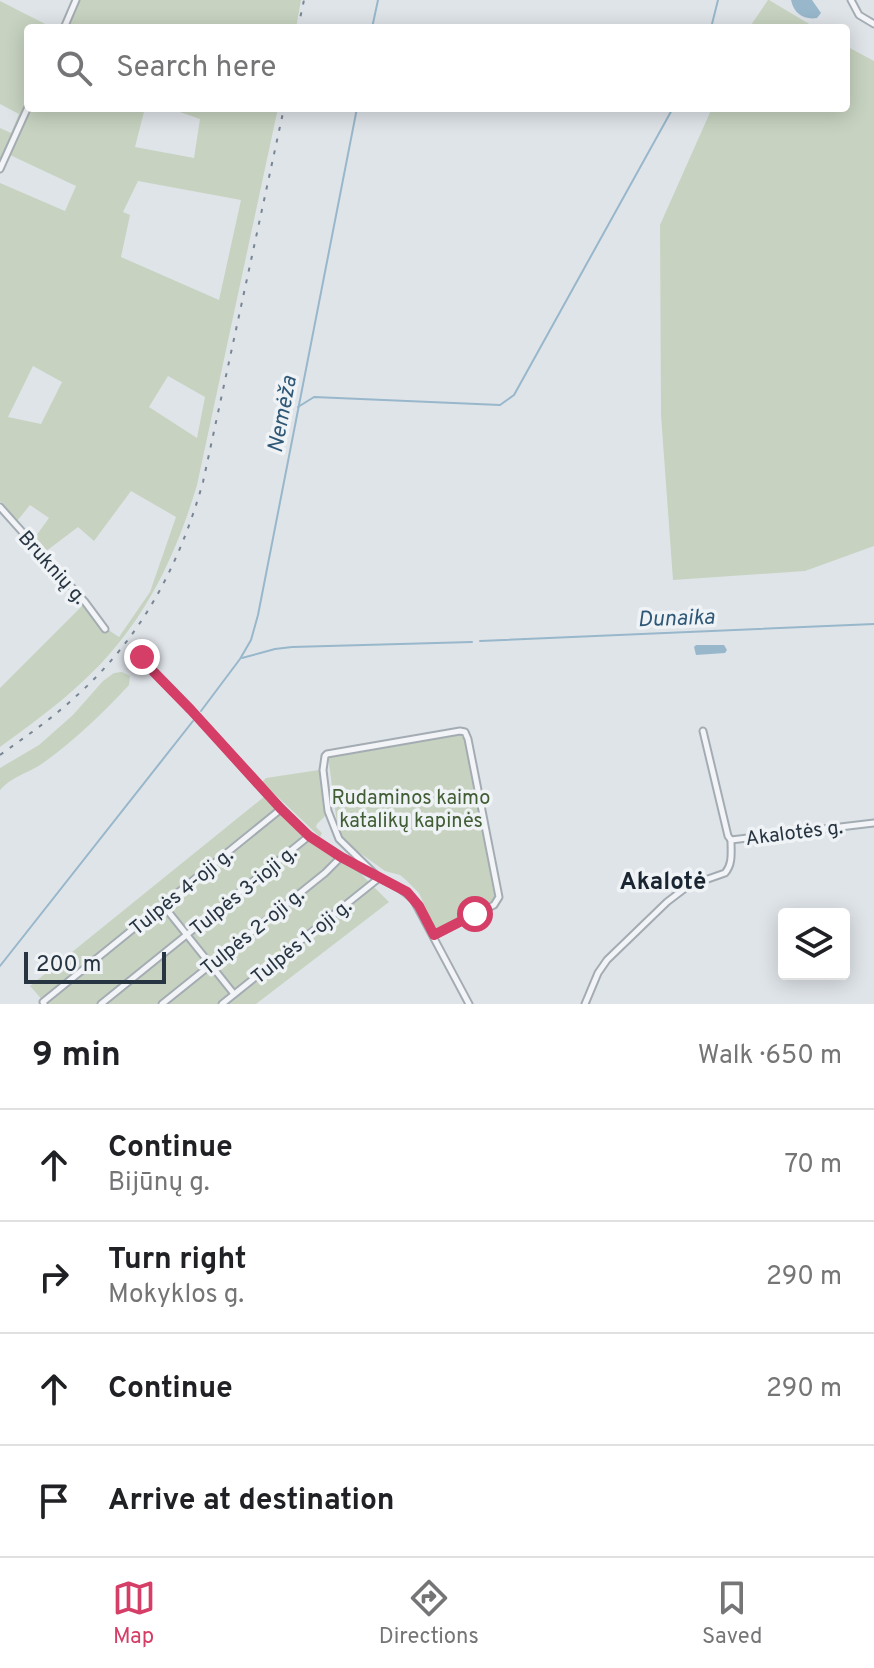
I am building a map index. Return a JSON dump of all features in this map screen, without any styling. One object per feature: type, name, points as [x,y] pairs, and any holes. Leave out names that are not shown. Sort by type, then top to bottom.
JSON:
[{"type":"street","points":[[66,24],[76,0]]},
{"type":"street","points":[[851,0],[859,15],[874,24]]},
{"type":"street","points":[[0,169],[26,112]]},
{"type":"street","name":"Bruknių g.","points":[[1,509],[85,602],[105,629]]},
{"type":"street","points":[[142,657],[309,836],[407,892],[434,935],[469,1004]]},
{"type":"street","name":"Akalotės g.","points":[[703,731],[731,840],[874,823]]},
{"type":"street","points":[[379,878],[339,839],[328,811],[323,770],[327,754],[465,732],[499,897],[494,905],[434,935]]},
{"type":"street","name":"Tulpės 4-oji g.","points":[[44,1003],[281,809]]},
{"type":"street","name":"Tulpės 3-ioji g.","points":[[101,1004],[309,836]]},
{"type":"street","points":[[328,848],[339,839]]},
{"type":"street","points":[[585,1004],[603,965],[667,902],[688,886],[725,873],[730,866],[731,840]]},
{"type":"street","name":"Tulpės 2-oji g.","points":[[162,1004],[341,857]]},
{"type":"street","name":"Tulpės 1-oji g.","points":[[222,1004],[379,878]]},
{"type":"street","points":[[163,905],[234,994]]},
{"type":"green space","points":[[80,0],[301,0],[297,24],[69,24]]},
{"type":"green space","points":[[769,0],[809,24],[752,24]]},
{"type":"green space","points":[[0,1],[45,24],[24,24],[24,111],[0,164],[0,128],[11,133],[19,114],[0,104]]},
{"type":"green space","points":[[850,48],[874,61],[874,546],[805,571],[673,580],[661,415],[660,225],[710,112],[850,112]]},
{"type":"green space","points":[[29,112],[144,112],[135,147],[194,158],[200,119],[180,112],[277,112],[197,485],[164,572],[128,632],[101,664],[45,714],[0,747],[0,688],[83,605],[101,625],[119,637],[150,592],[176,517],[131,491],[94,541],[78,527],[45,552],[33,540],[49,518],[30,505],[17,521],[0,501],[0,183],[65,211],[76,186],[10,155]],"holes":[[[138,181],[241,200],[219,300],[121,257],[130,215],[123,212]],[[33,366],[62,382],[41,424],[8,417]],[[168,376],[205,397],[197,438],[149,407]]]},
{"type":"green space","points":[[122,672],[130,676],[129,685],[99,716],[55,754],[0,790],[0,768],[39,745],[73,715],[103,681],[114,673]]},
{"type":"green space","name":"Rudaminos kaimo katalikų kapinės","points":[[458,732],[465,736],[496,894],[491,904],[435,929],[419,893],[406,880],[385,871],[339,838],[328,756]]},
{"type":"green space","points":[[319,770],[325,816],[316,827],[322,833],[320,837],[262,782],[266,778]]},
{"type":"green space","points":[[265,796],[309,840],[357,870],[389,902],[256,1004],[46,1004],[30,986]]},
{"type":"water","points":[[791,0],[812,0],[821,13],[817,18],[804,17],[794,9]]},
{"type":"water","points":[[696,645],[724,645],[727,650],[725,653],[696,655]]},
{"type":"waterway","name":"Nemėža","points":[[373,24],[378,0]]},
{"type":"waterway","points":[[712,24],[718,0]]},
{"type":"waterway","name":"Nemėža","points":[[201,711],[240,659],[251,640],[258,615],[356,112]]},
{"type":"waterway","points":[[298,407],[314,397],[500,405],[514,395],[671,112]]},
{"type":"waterway","name":"Dunaika","points":[[480,641],[874,624]]},
{"type":"waterway","name":"Dunaika","points":[[242,658],[292,647],[472,642]]},
{"type":"waterway","name":"Nemėža","points":[[0,966],[193,721]]},
{"type":"railway","points":[[299,24],[304,0]]},
{"type":"railway","points":[[0,755],[64,707],[118,652],[154,600],[182,543],[203,482],[283,112]]},
{"type":"district","name":"Akalotė","points":[[663,881]]},
{"type":"route","points":[[142,657],[309,836],[363,870],[407,892],[419,906],[434,935],[475,914]]}]
